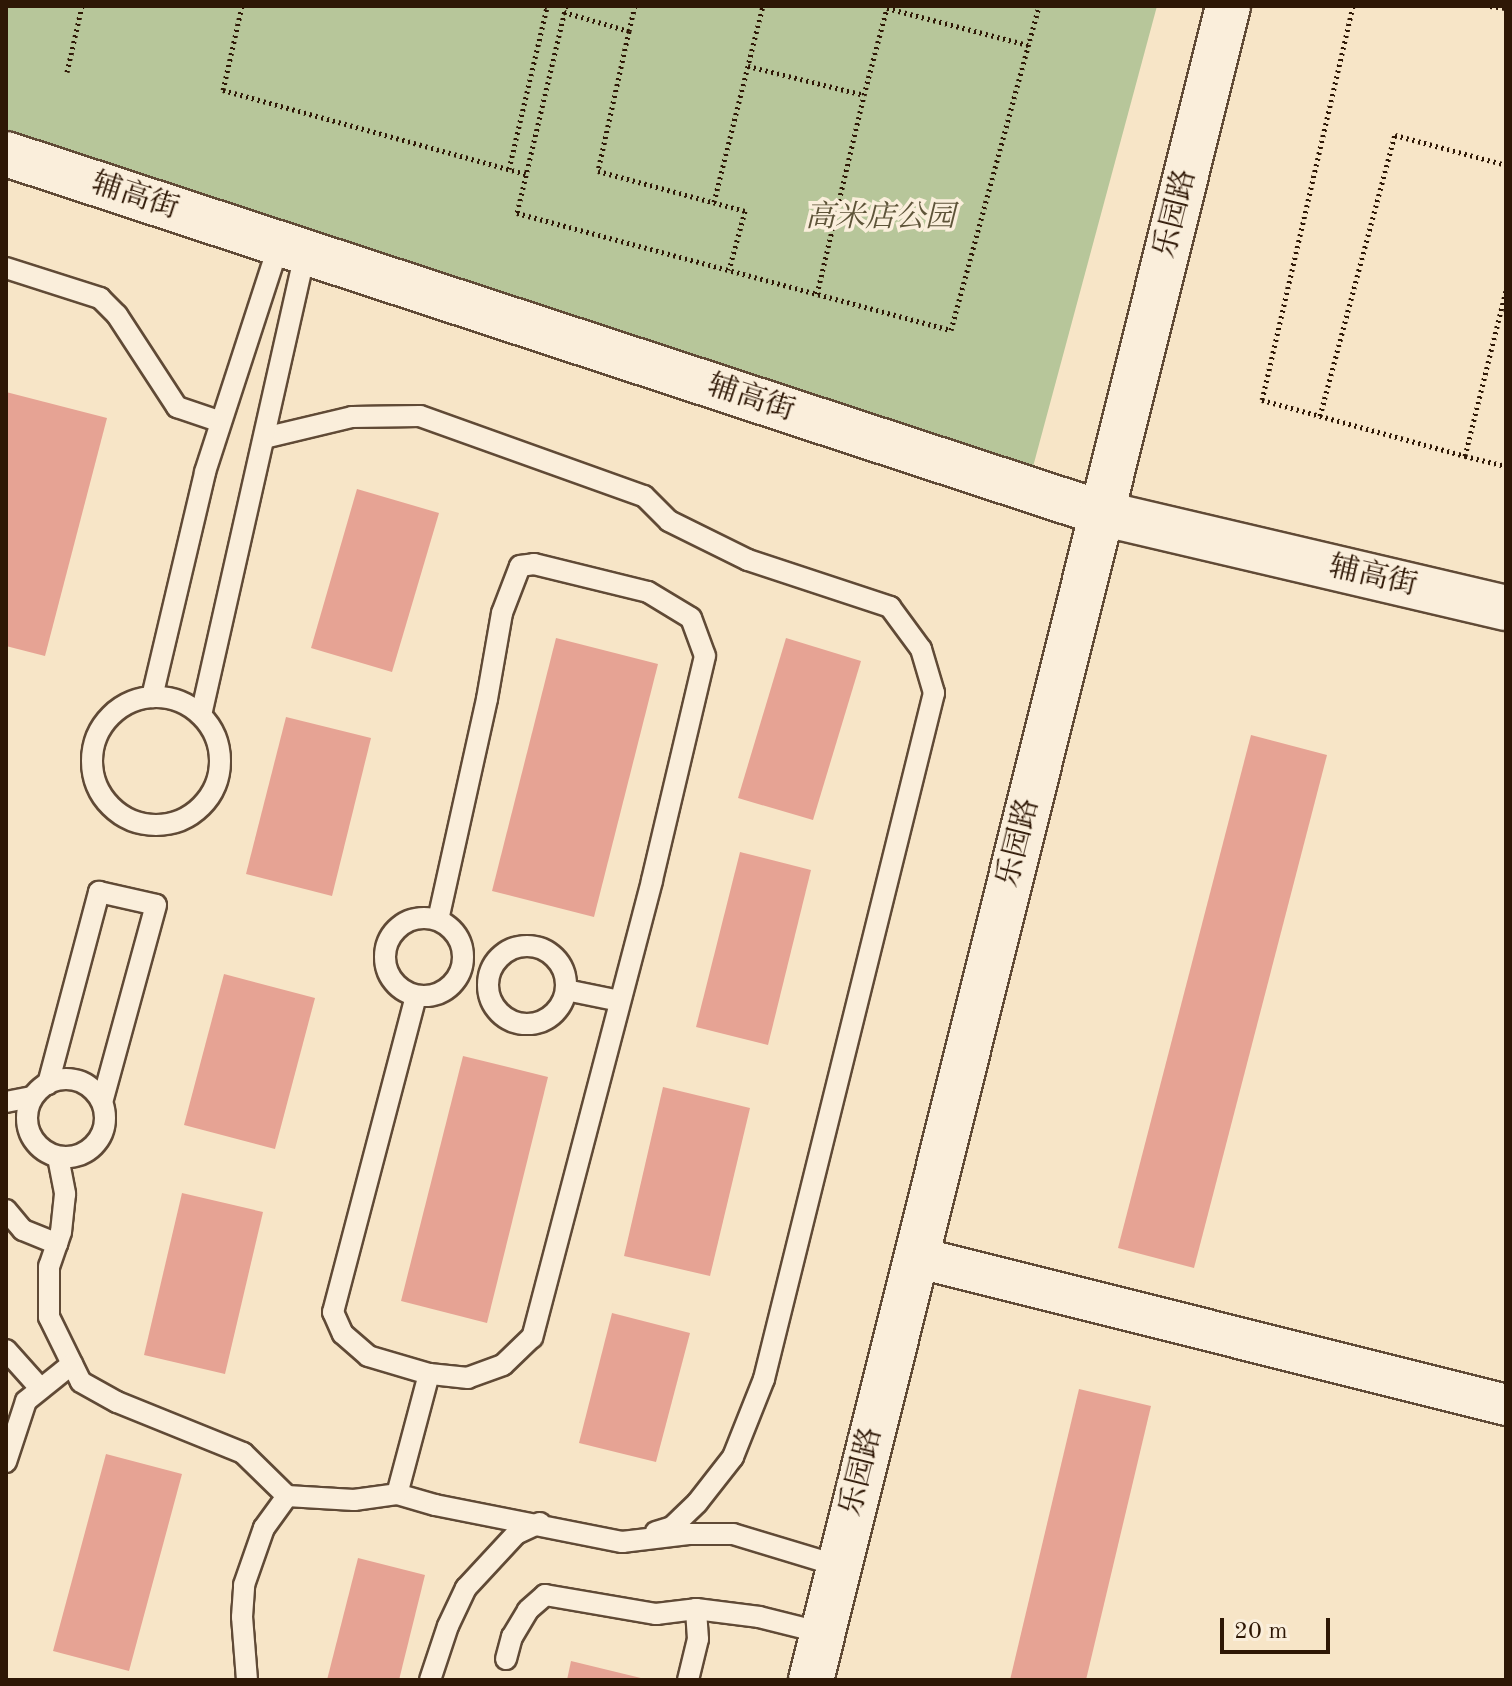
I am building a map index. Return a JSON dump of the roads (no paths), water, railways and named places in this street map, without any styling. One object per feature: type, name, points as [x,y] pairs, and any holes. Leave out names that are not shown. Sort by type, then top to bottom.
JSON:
[{"type":"street","name":"乐园路","points":[[811,1680],[1228,6]]},
{"type":"street","name":"辅高街","points":[[6,154],[1101,513],[1506,608]]},
{"type":"street","points":[[916,1257],[1506,1405]]},
{"type":"lane","points":[[152,697],[205,472],[221,422],[292,248]]},
{"type":"lane","points":[[201,715],[264,438],[292,248]]},
{"type":"lane","points":[[6,268],[100,298],[117,315],[177,407],[221,422]]},
{"type":"lane","points":[[264,438],[352,417],[420,416],[644,496],[669,521],[748,560],[890,607],[921,649],[934,693],[764,1379],[733,1457],[697,1503],[672,1527],[622,1542]]},
{"type":"lane","points":[[416,996],[333,1312],[343,1334],[368,1356],[429,1374],[468,1378],[503,1365],[532,1337],[620,1001],[705,656],[691,618],[648,592],[534,564],[520,566],[502,613],[487,699],[438,920]]},
{"type":"lane","points":[[152,697],[185,703],[201,715],[213,731],[220,750],[220,770],[214,790],[203,806],[186,818],[165,825],[142,824],[122,816],[105,801],[95,781],[92,758],[96,736],[109,718],[126,704],[152,697]]},
{"type":"lane","points":[[99,892],[156,905],[102,1102],[105,1123],[93,1147],[71,1158],[58,1157],[36,1145],[30,1134],[28,1109],[40,1091],[99,892]]},
{"type":"lane","points":[[411,919],[438,920],[458,936],[462,948],[461,969],[451,985],[441,992],[416,996],[405,991],[388,973],[386,948],[399,926],[411,919]]},
{"type":"lane","points":[[515,948],[541,948],[561,965],[566,990],[555,1014],[544,1021],[519,1024],[508,1020],[491,1002],[489,976],[503,955],[515,948]]},
{"type":"lane","points":[[461,969],[489,976]]},
{"type":"lane","points":[[566,990],[620,1001]]},
{"type":"lane","points":[[6,1102],[66,1079],[80,1081],[91,1088],[102,1102]]},
{"type":"lane","points":[[58,1157],[65,1194],[57,1244],[49,1266],[49,1317],[81,1382],[117,1402],[243,1453],[287,1496],[354,1500],[397,1494],[435,1505],[540,1523],[622,1542],[689,1534],[733,1534],[839,1566]]},
{"type":"lane","points":[[6,1210],[23,1230],[57,1244]]},
{"type":"lane","points":[[6,1350],[40,1388]]},
{"type":"lane","points":[[6,1462],[26,1401],[72,1364]]},
{"type":"lane","points":[[397,1494],[429,1374]]},
{"type":"lane","points":[[247,1680],[242,1617],[244,1585],[264,1528],[287,1496]]},
{"type":"lane","points":[[430,1680],[448,1626],[466,1588],[516,1534],[540,1523]]},
{"type":"lane","points":[[506,1659],[512,1637],[528,1610],[545,1595],[656,1614],[696,1609],[759,1617],[823,1633]]},
{"type":"lane","points":[[688,1680],[698,1639],[696,1609]]},
{"type":"park label","name":"高米店公园","points":[[880,218]]}]
